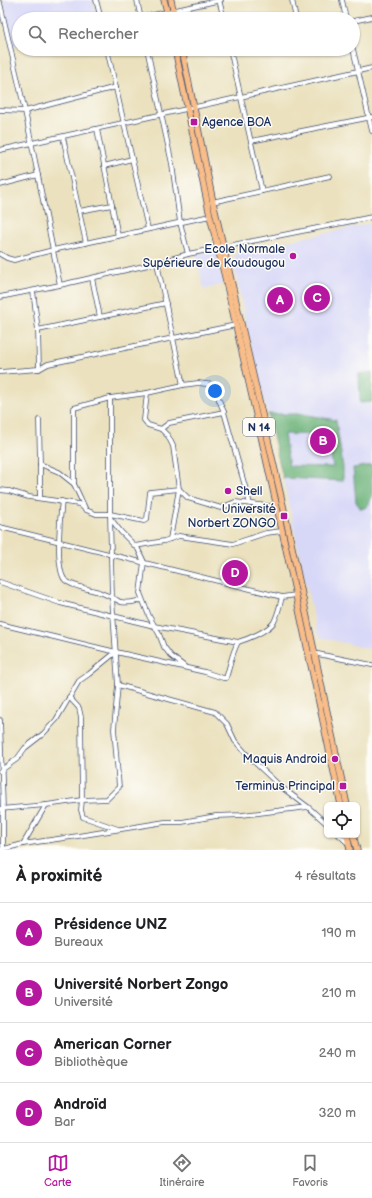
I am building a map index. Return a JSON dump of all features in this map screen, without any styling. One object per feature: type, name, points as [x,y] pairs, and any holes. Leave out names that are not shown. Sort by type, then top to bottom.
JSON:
[{"type":"main road","points":[[164,0],[167,12]]},
{"type":"main road","points":[[171,0],[174,10]]},
{"type":"main road","name":"N 14","points":[[177,56],[191,108]]},
{"type":"main road","name":"N 14","points":[[183,56],[191,108],[210,202],[279,490],[340,802]]},
{"type":"main road","name":"N 14","points":[[210,202],[210,216],[221,248],[236,325],[296,595],[312,653],[346,802]]},
{"type":"main road","points":[[354,838],[357,850]]},
{"type":"street","points":[[96,0],[99,12]]},
{"type":"street","points":[[137,0],[140,12]]},
{"type":"street","points":[[167,12],[220,0],[223,12]]},
{"type":"street","points":[[292,0],[295,12]]},
{"type":"street","points":[[342,0],[345,12]]},
{"type":"street","points":[[0,3],[2,19],[25,111],[60,285]]},
{"type":"street","points":[[360,20],[372,17]]},
{"type":"street","points":[[109,56],[148,229]]},
{"type":"street","points":[[149,56],[172,164],[180,222],[188,254]]},
{"type":"street","points":[[232,56],[262,191]]},
{"type":"street","points":[[355,56],[370,117],[372,131]]},
{"type":"street","points":[[0,150],[372,68]]},
{"type":"street","points":[[1,110],[25,111],[116,87]]},
{"type":"street","points":[[251,141],[370,117]]},
{"type":"street","points":[[97,129],[118,236]]},
{"type":"street","points":[[63,136],[86,243]]},
{"type":"street","points":[[104,166],[132,159]]},
{"type":"street","points":[[0,184],[38,176]]},
{"type":"street","points":[[210,202],[330,176]]},
{"type":"street","points":[[79,211],[112,205]]},
{"type":"street","points":[[0,254],[14,260],[53,250],[210,216]]},
{"type":"street","points":[[0,297],[92,278],[157,263],[188,254],[372,217]]},
{"type":"street","points":[[157,263],[183,385]]},
{"type":"street","points":[[92,278],[100,317]]},
{"type":"street","points":[[33,291],[38,330],[39,369]]},
{"type":"street","points":[[38,330],[166,303]]},
{"type":"street","points":[[0,372],[39,369],[48,364],[236,325]]},
{"type":"street","points":[[86,510],[74,484],[74,408],[110,398],[147,393],[198,383],[216,385],[219,400],[224,412],[250,504]]},
{"type":"street","points":[[147,393],[144,420],[148,425],[162,429],[168,436],[173,446],[179,489],[170,539]]},
{"type":"street","points":[[1,809],[82,800],[107,799],[119,787],[114,729],[118,685],[112,598],[110,398]]},
{"type":"street","points":[[162,429],[169,422],[224,412]]},
{"type":"street","points":[[39,420],[40,498]]},
{"type":"street","points":[[40,464],[59,472],[74,484]]},
{"type":"street","points":[[179,489],[188,498],[221,508],[235,502],[277,507]]},
{"type":"street","points":[[0,490],[9,491],[28,497],[79,504],[86,510],[96,514],[144,521],[147,519],[150,492],[179,489]]},
{"type":"street","points":[[62,502],[59,541],[60,565],[64,579],[71,584],[93,590],[122,603],[142,600]]},
{"type":"street","points":[[110,516],[138,549],[144,562],[140,593],[148,616],[164,647],[171,656],[186,668]]},
{"type":"street","points":[[0,527],[282,597],[296,595]]},
{"type":"street","points":[[135,546],[179,536],[233,544],[266,533],[282,531]]},
{"type":"street","points":[[0,582],[60,603],[154,626],[238,642],[246,640],[261,632],[273,623],[282,597]]},
{"type":"street","points":[[0,624],[206,672],[223,678],[226,678],[233,652],[238,642]]},
{"type":"street","points":[[1,771],[16,759],[25,748],[43,734],[56,720],[79,681],[116,652]]},
{"type":"street","points":[[312,653],[372,665]]},
{"type":"street","points":[[118,685],[215,712],[227,724],[236,741],[250,759],[280,786],[324,821]]},
{"type":"street","points":[[69,697],[79,708],[81,717],[81,810],[83,817],[118,829]]},
{"type":"street","points":[[0,720],[2,850],[23,844],[164,822],[182,822],[216,816],[308,807]]},
{"type":"street","points":[[23,844],[46,805]]},
{"type":"street","points":[[342,838],[350,847]]},
{"type":"shaded area","points":[[3,0],[93,0],[96,12],[12,12],[12,42]]},
{"type":"shaded area","name":"Université Norbert ZONGO","points":[[372,223],[372,650],[320,637],[317,633],[233,260],[237,252]]},
{"type":"shaded area","points":[[216,251],[223,284],[204,290],[196,254]]},
{"type":"green space","points":[[372,372],[372,402],[360,403],[359,374]]},
{"type":"green space","points":[[268,414],[302,414],[336,420],[343,467],[343,481],[283,478]],"holes":[[[284,434],[327,435],[333,467],[289,466]]]},
{"type":"green space","points":[[372,465],[372,497],[367,507],[361,509],[356,502],[353,468]]},
{"type":"place","name":"Agence BOA","points":[[194,122]]},
{"type":"place","name":"Ecole Normale Supérieure de Koudougou","points":[[293,256]]},
{"type":"place","name":"American Corner","points":[[317,298]]},
{"type":"place","name":"Présidence UNZ","points":[[280,300]]},
{"type":"place","name":"Université Norbert Zongo","points":[[323,441]]},
{"type":"place","name":"Shell","points":[[228,491]]},
{"type":"place","name":"Université Norbert ZONGO","points":[[284,516]]},
{"type":"place","name":"Androïd","points":[[235,573]]},
{"type":"place","name":"Maquis Android","points":[[335,759]]},
{"type":"place","name":"Terminus Principal","points":[[343,786]]}]
